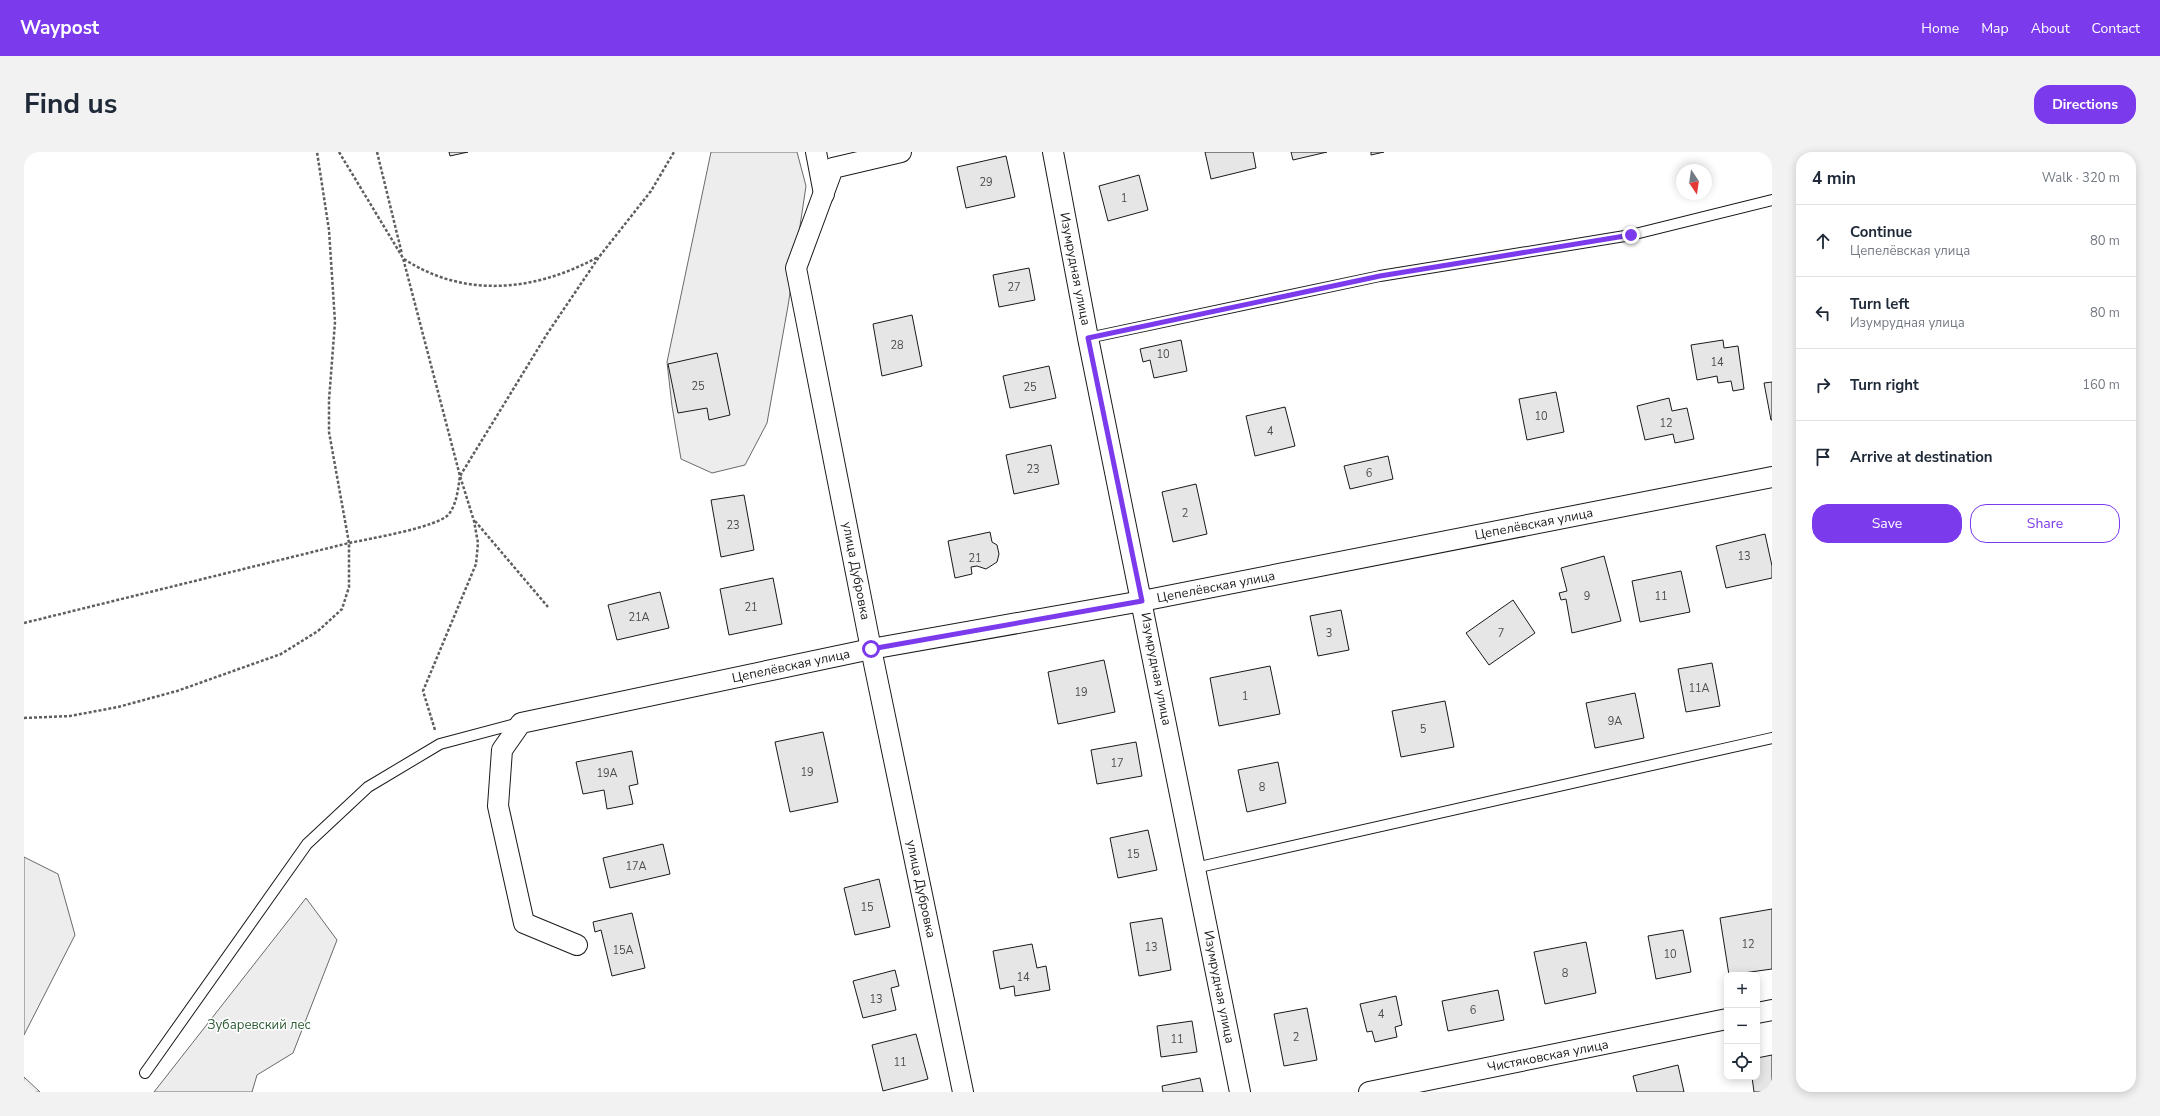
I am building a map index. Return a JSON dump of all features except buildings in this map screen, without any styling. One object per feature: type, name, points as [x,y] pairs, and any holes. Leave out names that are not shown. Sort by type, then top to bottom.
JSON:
[{"type":"street","points":[[816,152],[824,194]]},
{"type":"street","name":"улица Дубровка","points":[[901,152],[833,168],[796,268],[871,649],[963,1092]]},
{"type":"street","name":"Изумрудная улица","points":[[1054,152],[1088,338],[1240,1092]]},
{"type":"street","name":"Цепелёвская улица","points":[[521,723],[871,649],[1142,601],[1772,477]]},
{"type":"street","points":[[521,723],[502,750],[498,806],[524,923],[577,945]]},
{"type":"street","points":[[1760,1012],[1772,1010]]},
{"type":"street","name":"Чистяковская улица","points":[[1369,1092],[1724,1020]]},
{"type":"lane","points":[[1088,338],[1380,276],[1631,235],[1772,200]]},
{"type":"lane","points":[[145,1073],[307,844],[368,787],[440,744],[521,723]]},
{"type":"lane","points":[[1196,868],[1772,738]]},
{"type":"path","points":[[24,718],[70,716],[118,707],[177,692],[280,654],[318,631],[342,609],[349,587],[349,543],[329,432],[329,400],[335,322],[329,230],[317,152]]},
{"type":"path","points":[[339,152],[403,258],[423,272],[457,282],[493,286],[522,286],[547,280],[575,270],[599,257]]},
{"type":"path","points":[[377,152],[460,476],[474,521],[478,543],[476,564],[423,691],[440,744]]},
{"type":"path","points":[[24,624],[349,543],[433,524],[448,515],[456,500],[460,476],[547,334],[599,257],[651,191],[674,152]]},
{"type":"path","points":[[474,521],[548,607]]},
{"type":"shaded area","points":[[711,152],[797,152],[806,186],[788,306],[767,423],[745,465],[712,473],[681,459],[672,406],[667,362]]},
{"type":"shaded area","points":[[24,857],[58,874],[75,935],[24,1035]]},
{"type":"shaded area","name":"Зубаревский лес","points":[[306,898],[337,940],[293,1053],[257,1075],[252,1092],[154,1092]]},
{"type":"shaded area","points":[[24,1077],[40,1092],[24,1092]]},
{"type":"route","points":[[871,649],[1142,601],[1088,338],[1380,276],[1631,235]]}]
